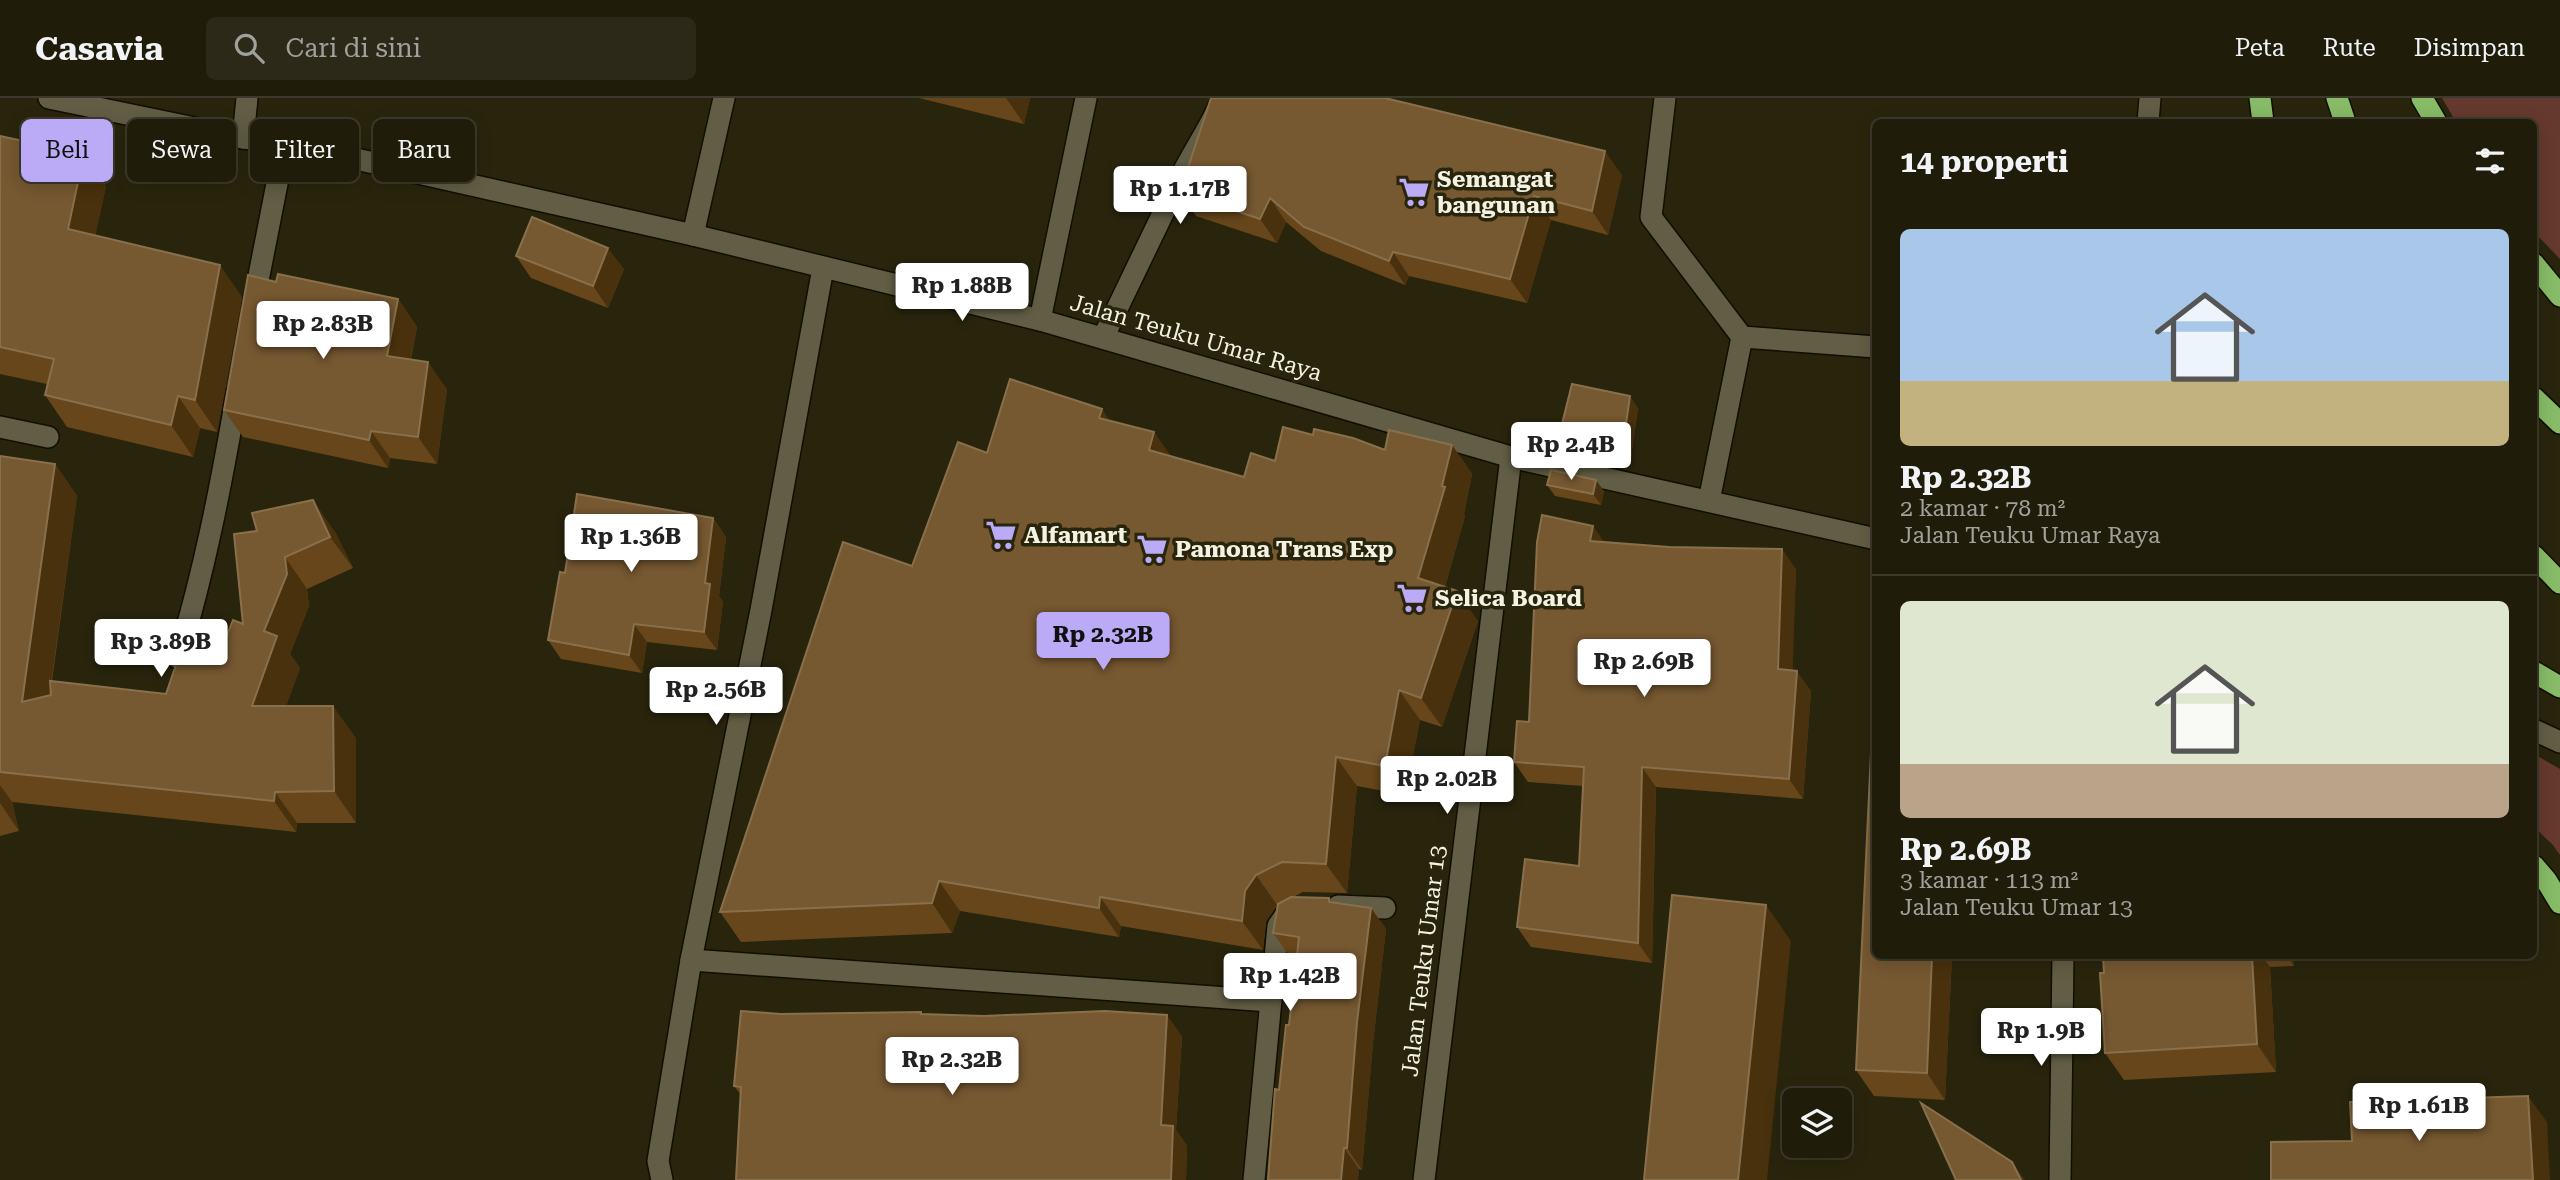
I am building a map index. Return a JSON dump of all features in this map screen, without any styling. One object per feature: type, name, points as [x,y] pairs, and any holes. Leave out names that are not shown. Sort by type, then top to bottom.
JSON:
[{"type":"highway","points":[[2260,98],[2263,119]]},
{"type":"highway","points":[[2337,98],[2345,119]]},
{"type":"highway","points":[[2422,98],[2433,119]]},
{"type":"highway","points":[[2537,268],[2560,296]]},
{"type":"highway","points":[[2537,401],[2560,423]]},
{"type":"highway","points":[[2537,559],[2560,583]]},
{"type":"highway","points":[[2537,675],[2560,687]]},
{"type":"highway","points":[[2537,870],[2560,903]]},
{"type":"street","name":"Jalan Teuku Umar Raya","points":[[49,98],[250,139]]},
{"type":"street","points":[[243,138],[247,98]]},
{"type":"street","points":[[693,235],[724,98]]},
{"type":"street","points":[[1040,320],[1086,98]]},
{"type":"street","points":[[1104,338],[1182,174],[1211,127],[1223,98]]},
{"type":"street","points":[[1665,98],[1651,217],[1742,337],[1709,501]]},
{"type":"street","points":[[2148,119],[2150,98]]},
{"type":"street","name":"Jalan Teuku Umar Raya","points":[[359,161],[693,235],[1040,320],[1511,457],[1872,537]]},
{"type":"street","points":[[251,321],[278,182]]},
{"type":"street","points":[[662,1180],[659,1161],[691,960],[761,610],[823,268]]},
{"type":"street","points":[[1742,337],[1872,347]]},
{"type":"street","points":[[178,658],[218,507],[240,375]]},
{"type":"street","points":[[0,427],[48,436]]},
{"type":"street","name":"Jalan Teuku Umar 13","points":[[1424,1180],[1511,457]]},
{"type":"street","points":[[2537,731],[2560,742]]},
{"type":"street","points":[[1254,1180],[1278,926],[1283,916],[1310,905],[1384,908]]},
{"type":"street","points":[[2060,1180],[2063,959]]},
{"type":"street","points":[[691,960],[1270,1001]]},
{"type":"shaded area","points":[[2442,98],[2560,98],[2560,259],[2537,235],[2537,119],[2454,119]]},
{"type":"shaded area","points":[[2537,756],[2560,769],[2560,855],[2537,830]]},
{"type":"building","points":[[1211,98],[1385,98],[1605,151],[1592,211],[1534,196],[1510,279],[1393,252],[1389,261],[1304,227],[1270,198],[1260,219],[1180,192]]},
{"type":"building","points":[[0,136],[21,140],[21,182],[78,182],[68,229],[220,265],[195,400],[178,396],[171,425],[45,395],[54,359],[0,347]]},
{"type":"building","points":[[532,217],[608,248],[593,286],[516,256]]},
{"type":"building","points":[[278,274],[398,299],[387,356],[428,362],[418,437],[371,431],[369,440],[224,410],[248,275],[276,282]]},
{"type":"building","points":[[1010,379],[1102,409],[1099,418],[1154,432],[1149,450],[1244,477],[1251,453],[1275,461],[1283,427],[1313,435],[1314,429],[1353,438],[1385,450],[1389,430],[1452,445],[1442,486],[1445,487],[1418,578],[1457,591],[1421,698],[1399,690],[1385,766],[1336,757],[1326,864],[1282,862],[1256,875],[1245,891],[1242,921],[1100,897],[1099,908],[939,881],[932,903],[720,912],[843,542],[912,566],[958,442],[987,453]]},
{"type":"building","points":[[1572,384],[1630,396],[1623,445],[1603,442],[1601,454],[1557,444]]},
{"type":"building","points":[[0,456],[55,464],[22,702],[51,695],[50,681],[166,694],[182,647],[218,658],[233,620],[243,624],[234,534],[257,531],[252,513],[313,500],[330,537],[285,557],[287,574],[264,631],[277,636],[252,706],[333,706],[334,791],[275,792],[274,801],[0,772]]},
{"type":"building","points":[[1551,470],[1596,480],[1593,494],[1547,485]]},
{"type":"building","points":[[577,494],[713,518],[705,583],[710,584],[704,632],[634,624],[629,655],[548,640],[560,572],[565,573]]},
{"type":"building","points":[[1542,515],[1593,526],[1590,541],[1669,547],[1782,549],[1778,669],[1797,671],[1789,779],[1642,767],[1638,943],[1517,927],[1525,859],[1579,866],[1584,767],[1514,762],[1517,721],[1529,722],[1537,542]]},
{"type":"building","points":[[1872,731],[1872,959],[1932,959],[1927,1073],[1856,1070]]},
{"type":"building","points":[[1672,895],[1766,905],[1738,1180],[1644,1180]]},
{"type":"building","points":[[1291,897],[1329,898],[1329,902],[1371,908],[1357,1022],[1347,1148],[1344,1148],[1341,1180],[1268,1180],[1275,1089],[1279,1090],[1299,937],[1273,933],[1278,904]]},
{"type":"building","points":[[2103,959],[2252,959],[2257,1044],[2105,1053],[2100,973],[2104,973]]},
{"type":"building","points":[[741,1011],[780,1014],[921,1012],[984,1016],[1105,1011],[1167,1015],[1161,1125],[1173,1126],[1171,1180],[736,1180],[741,1087],[734,1086]]},
{"type":"building","points":[[2528,1096],[2533,1180],[2271,1180],[2271,1142],[2352,1141],[2350,1102]]},
{"type":"building","points":[[1921,1103],[2012,1162],[2021,1180],[1956,1180]]},
{"type":"place","name":"Semangat bangunan","points":[[1414,192]]},
{"type":"place","name":"Alfamart","points":[[1001,535]]},
{"type":"place","name":"Pamona Trans Exp","points":[[1152,549]]},
{"type":"place","name":"Selica Board","points":[[1412,598]]}]
